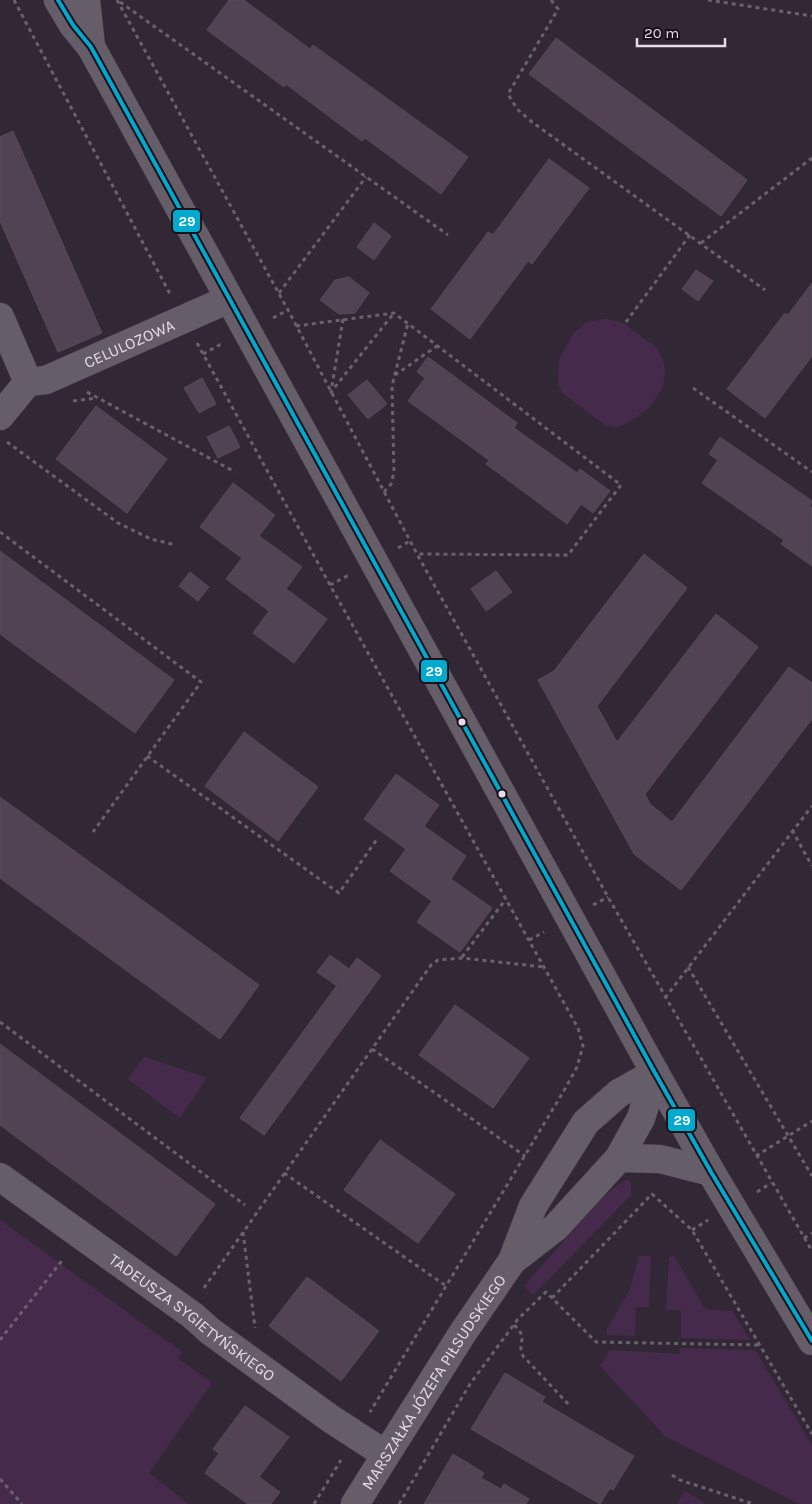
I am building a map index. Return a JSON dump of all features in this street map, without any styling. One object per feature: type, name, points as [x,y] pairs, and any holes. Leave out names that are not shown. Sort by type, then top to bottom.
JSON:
[{"type":"street","points":[[58,0],[73,25],[91,47],[655,1073],[711,1172],[812,1341]]},
{"type":"street","points":[[86,0],[91,47]]},
{"type":"street","name":"CELULOZOWA","points":[[28,382],[46,380],[229,299]]},
{"type":"street","points":[[0,317],[28,382],[0,416]]},
{"type":"street","name":"MARSZAŁKA JÓZEFA PIŁSUDSKIEGO","points":[[512,1261],[556,1227],[619,1158],[641,1118],[655,1073]]},
{"type":"street","name":"MARSZAŁKA JÓZEFA PIŁSUDSKIEGO","points":[[356,1504],[462,1334],[512,1261],[533,1206],[586,1122],[619,1093],[655,1073]]},
{"type":"street","points":[[619,1158],[660,1159],[711,1172]]},
{"type":"street","name":"TADEUSZA SYGIETYŃSKIEGO","points":[[0,1177],[192,1315],[210,1331],[298,1396],[386,1454]]},
{"type":"path","points":[[14,0],[184,320],[325,577],[578,1028],[583,1046],[577,1067],[525,1156],[314,1504]]},
{"type":"path","points":[[117,0],[448,235]]},
{"type":"path","points":[[117,0],[279,293],[417,554],[665,998],[812,1251]]},
{"type":"path","points":[[551,0],[558,9],[508,94],[517,109],[532,122],[765,290]]},
{"type":"path","points":[[708,0],[812,16]]},
{"type":"path","points":[[701,243],[812,158]]},
{"type":"path","points":[[279,293],[366,177]]},
{"type":"path","points":[[626,322],[690,235]]},
{"type":"path","points":[[296,326],[394,313],[620,485],[568,555],[417,554]]},
{"type":"path","points":[[331,392],[394,313]]},
{"type":"path","points":[[331,392],[343,320]]},
{"type":"path","points":[[384,492],[391,484],[394,472],[392,386],[408,323]]},
{"type":"path","points":[[395,375],[438,346]]},
{"type":"path","points":[[693,388],[812,472]]},
{"type":"path","points":[[82,390],[235,472]]},
{"type":"path","points":[[0,438],[118,524],[151,538],[176,545]]},
{"type":"path","points":[[0,532],[201,682],[93,832]]},
{"type":"path","points":[[147,756],[339,893],[378,838]]},
{"type":"path","points":[[665,998],[812,806]]},
{"type":"path","points":[[792,830],[812,866]]},
{"type":"path","points":[[462,958],[506,898]]},
{"type":"path","points":[[201,1291],[431,965],[438,960],[462,958],[544,967]]},
{"type":"path","points":[[688,967],[812,1176]]},
{"type":"path","points":[[0,1022],[245,1205]]},
{"type":"path","points":[[372,1049],[525,1156]]},
{"type":"path","points":[[756,1156],[812,1120]]},
{"type":"path","points":[[284,1173],[446,1286]]},
{"type":"path","points":[[552,1298],[652,1194],[692,1230],[812,1434]]},
{"type":"path","points":[[243,1232],[255,1329]]},
{"type":"path","points":[[804,1238],[812,1233]]},
{"type":"path","points":[[0,1340],[82,1236]]},
{"type":"path","points":[[399,1504],[470,1384],[514,1325],[546,1292],[596,1342],[759,1345]]},
{"type":"path","points":[[514,1325],[522,1333],[521,1352],[523,1356],[570,1406]]},
{"type":"path","points":[[672,1476],[753,1504]]},
{"type":"path","points":[[0,1479],[22,1504]]},
{"type":"shaded area","points":[[606,319],[622,322],[658,349],[663,359],[665,370],[663,388],[649,408],[626,424],[617,427],[607,426],[563,394],[558,384],[559,360],[574,332],[587,322]]},
{"type":"shaded area","points":[[144,1057],[207,1078],[180,1118],[128,1079]]},
{"type":"shaded area","points":[[628,1179],[631,1183],[631,1195],[533,1295],[524,1286],[600,1200],[616,1186]]},
{"type":"shaded area","points":[[0,1220],[182,1352],[178,1358],[212,1383],[149,1473],[189,1504],[0,1504]]},
{"type":"shaded area","points":[[639,1256],[651,1256],[649,1307],[636,1307],[635,1336],[607,1335],[606,1330],[630,1290]]},
{"type":"shaded area","points":[[674,1256],[705,1309],[732,1311],[750,1340],[681,1338],[681,1310],[666,1310],[669,1257]]},
{"type":"shaded area","points":[[680,1348],[755,1350],[812,1445],[812,1504],[799,1504],[665,1436],[600,1366],[610,1350],[680,1354]]},
{"type":"shaded area","points":[[685,1491],[706,1504],[677,1504]]},
{"type":"building","points":[[229,0],[244,0],[310,49],[313,45],[468,157],[441,194],[365,138],[362,141],[286,84],[284,87],[207,30]]},
{"type":"building","points":[[556,38],[747,180],[721,216],[529,74]]},
{"type":"building","points":[[13,131],[102,333],[58,352],[0,221],[0,137]]},
{"type":"building","points":[[549,159],[589,188],[532,264],[528,261],[470,339],[431,309],[488,232],[493,235]]},
{"type":"building","points":[[374,223],[391,236],[374,260],[357,247]]},
{"type":"building","points":[[696,270],[713,281],[698,301],[682,289]]},
{"type":"building","points":[[349,277],[369,293],[355,313],[339,314],[320,300],[335,280]]},
{"type":"building","points":[[812,283],[812,356],[765,418],[727,389],[785,313],[788,315]]},
{"type":"building","points":[[428,357],[517,423],[514,428],[577,473],[580,469],[610,491],[593,513],[581,504],[567,524],[486,464],[489,460],[408,401],[425,378],[417,372]]},
{"type":"building","points":[[202,378],[216,404],[199,413],[184,388]]},
{"type":"building","points":[[367,380],[387,404],[368,419],[348,395]]},
{"type":"building","points":[[96,406],[167,459],[127,513],[56,459]]},
{"type":"building","points":[[229,426],[240,447],[218,458],[207,437]]},
{"type":"building","points":[[720,437],[812,501],[810,506],[812,508],[812,566],[781,544],[784,540],[702,483],[718,460],[709,454]]},
{"type":"building","points":[[233,483],[275,515],[259,536],[302,567],[286,589],[327,619],[294,663],[253,633],[269,611],[226,579],[242,558],[200,527]]},
{"type":"building","points":[[0,551],[174,680],[135,733],[0,634]]},
{"type":"building","points":[[644,554],[687,588],[597,706],[617,742],[716,614],[758,647],[645,794],[650,804],[672,822],[789,667],[812,683],[812,719],[681,890],[634,854],[538,680],[554,671]]},
{"type":"building","points":[[496,571],[512,592],[486,611],[471,589]]},
{"type":"building","points":[[190,572],[209,587],[198,601],[179,586]]},
{"type":"building","points":[[244,732],[318,787],[278,841],[205,786]]},
{"type":"building","points":[[396,774],[439,805],[424,826],[466,856],[451,879],[492,908],[460,952],[417,922],[432,901],[390,871],[406,849],[364,819]]},
{"type":"building","points":[[0,797],[259,985],[220,1039],[0,878]]},
{"type":"building","points":[[330,955],[349,969],[337,986],[317,972]]},
{"type":"building","points":[[357,958],[381,976],[264,1135],[240,1118]]},
{"type":"building","points":[[455,1005],[529,1058],[493,1108],[419,1055]]},
{"type":"building","points":[[0,1044],[215,1204],[176,1256],[0,1125]]},
{"type":"building","points":[[380,1140],[455,1194],[418,1243],[344,1190]]},
{"type":"building","points":[[307,1277],[379,1331],[341,1381],[269,1326]]},
{"type":"building","points":[[505,1373],[545,1397],[542,1402],[634,1456],[613,1490],[610,1488],[600,1504],[471,1429]]},
{"type":"building","points":[[245,1406],[289,1437],[259,1477],[280,1492],[271,1504],[248,1504],[205,1473],[219,1453],[213,1449]]},
{"type":"building","points":[[453,1454],[484,1473],[481,1478],[501,1489],[504,1484],[529,1499],[526,1504],[424,1504]]},
{"type":"transit line","name":"29","points":[[58,0],[73,25],[91,47],[655,1073],[711,1172],[812,1341]]}]
